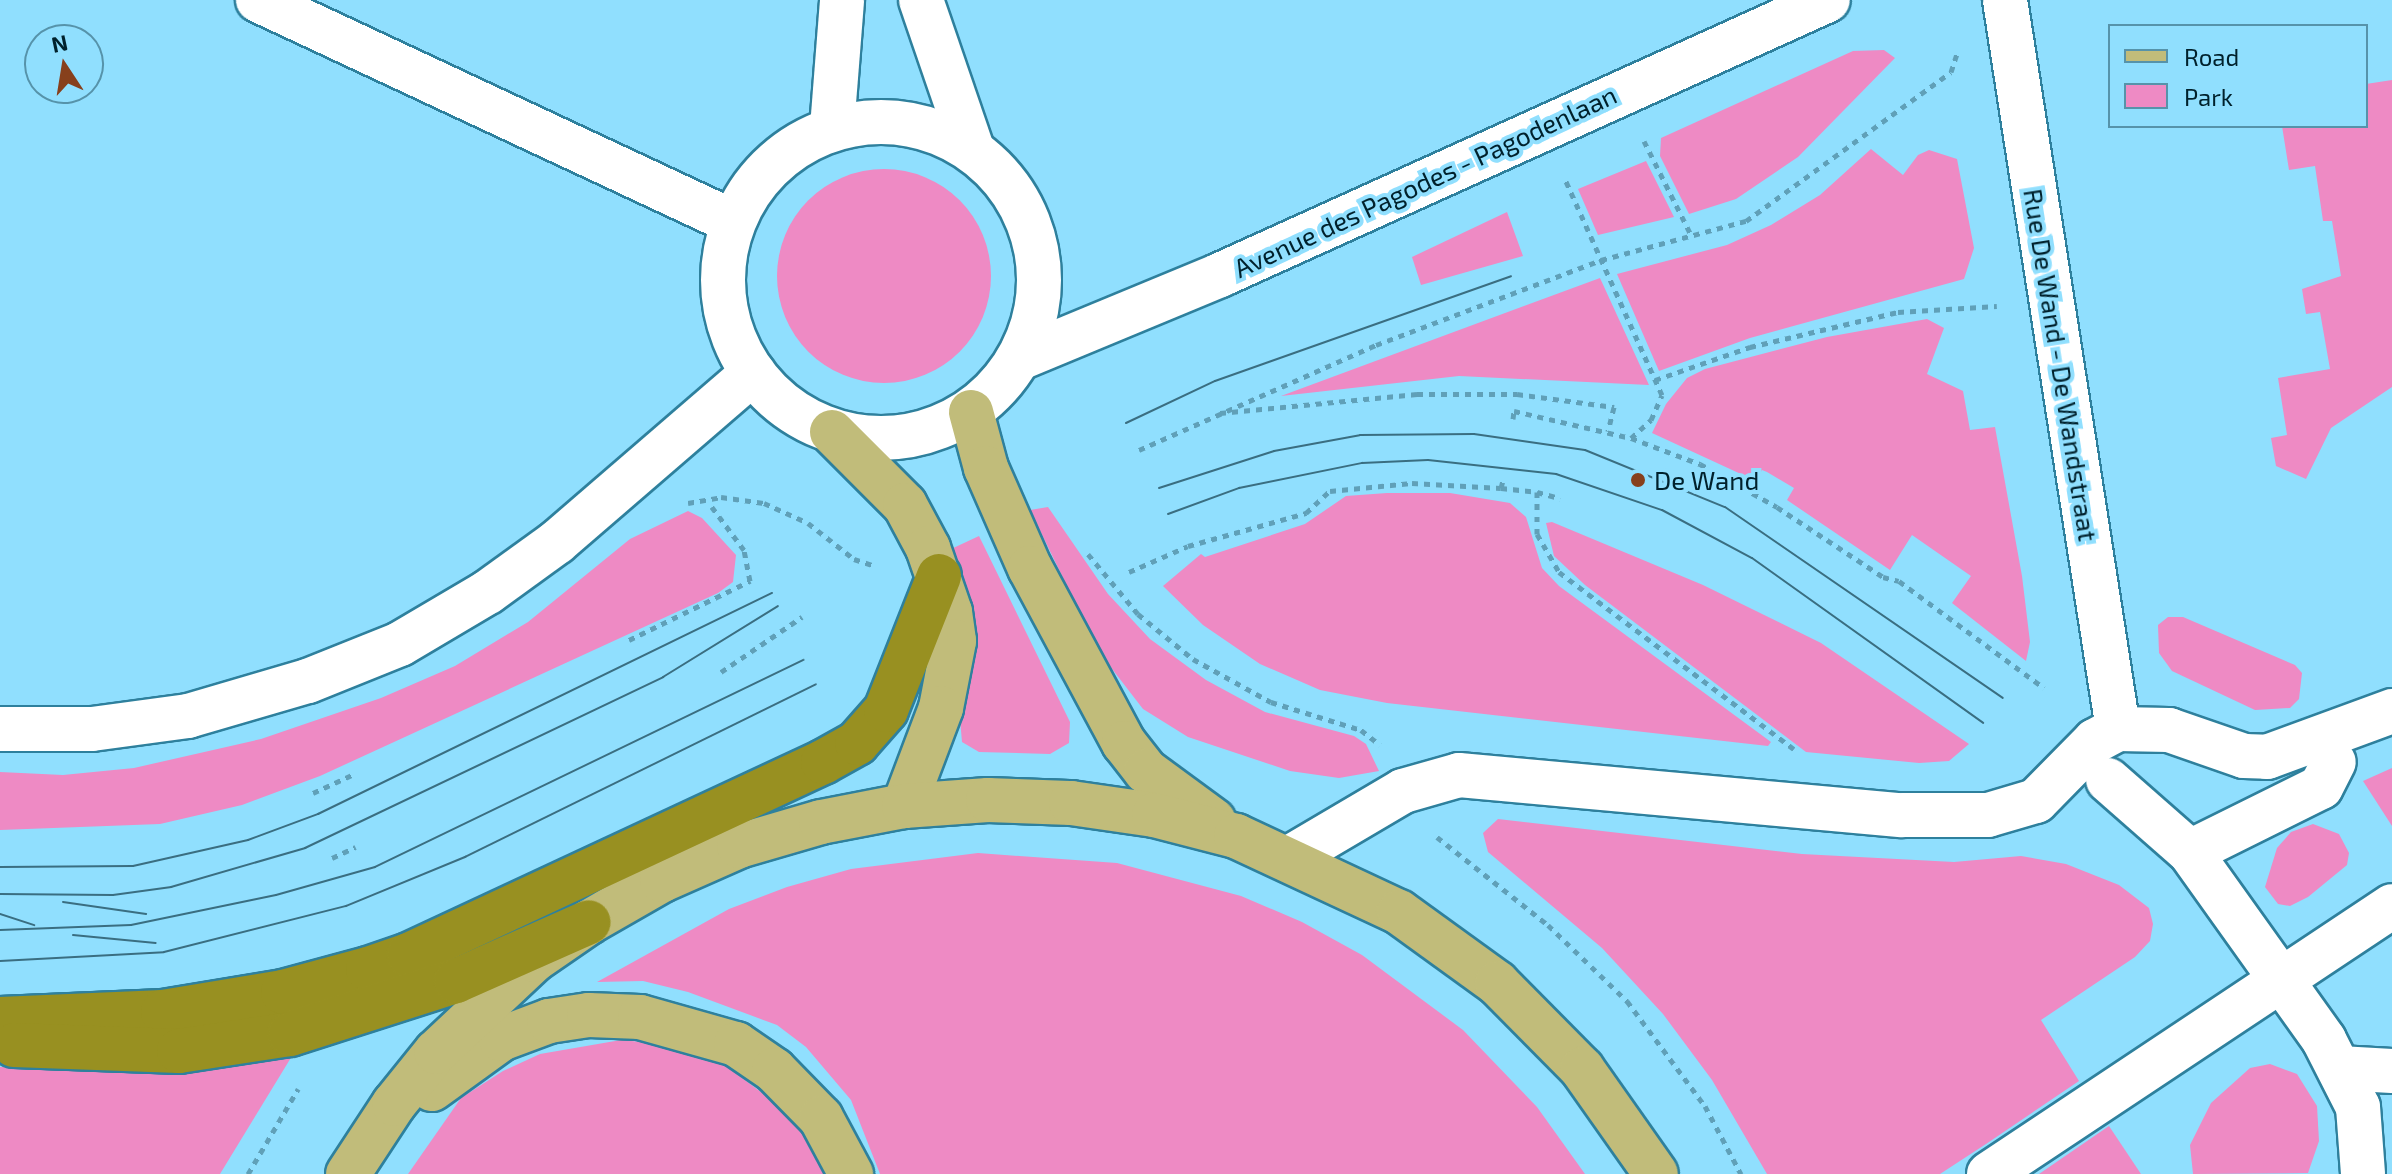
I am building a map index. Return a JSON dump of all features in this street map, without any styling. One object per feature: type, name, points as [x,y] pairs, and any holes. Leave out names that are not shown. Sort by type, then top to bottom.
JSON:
[{"type":"highway","points":[[0,1019],[163,1012],[283,992],[368,969],[409,955],[823,762],[857,743],[886,710],[939,576]]},
{"type":"highway","points":[[0,1043],[179,1051],[290,1034],[456,981],[589,922]]},
{"type":"main road","points":[[971,412],[986,468],[1030,568],[1124,743],[1146,771],[1236,836]]},
{"type":"main road","points":[[832,432],[905,505],[939,576],[954,641],[924,764],[904,806]]},
{"type":"main road","points":[[352,1166],[394,1104],[484,1004],[589,922],[662,880],[739,846],[821,822],[904,806],[988,800],[1071,803],[1154,815],[1236,836],[1291,857],[1399,912],[1497,983],[1582,1069],[1656,1174]]},
{"type":"main road","points":[[352,1166],[447,1075],[501,1039],[549,1021],[589,1015],[640,1017],[736,1044],[801,1094],[821,1118],[851,1174]]},
{"type":"street","points":[[258,0],[733,222]]},
{"type":"street","points":[[832,128],[842,0]]},
{"type":"street","points":[[921,0],[972,149]]},
{"type":"street","name":"Avenue des Pagodes - Pagodenlaan","points":[[1020,358],[1220,275],[1828,0]]},
{"type":"street","name":"Rue De Wand - De Wandstraat","points":[[2005,0],[2118,729]]},
{"type":"street","points":[[886,121],[917,127],[972,149],[1000,173],[1022,204],[1036,239],[1041,276],[1037,316],[1020,358],[971,412],[928,432],[880,440],[832,432],[798,417],[741,357],[725,312],[722,266],[733,222],[756,181],[790,150],[832,128],[886,121]]},
{"type":"street","points":[[0,729],[92,729],[188,716],[308,681],[400,644],[488,592],[557,542],[753,373]]},
{"type":"street","points":[[1291,857],[1403,791],[1459,775],[1902,815],[1988,815],[2036,801],[2095,741],[2118,729],[2169,730],[2244,756],[2267,757],[2392,711]]},
{"type":"street","points":[[2190,852],[2321,787],[2334,762]]},
{"type":"street","points":[[2108,780],[2190,852],[2281,979],[2339,1068],[2358,1107],[2363,1174]]},
{"type":"street","points":[[1989,1174],[2392,906]]},
{"type":"street","points":[[2339,1068],[2392,1071]]},
{"type":"path","points":[[1139,450],[1376,345],[1601,260],[1746,221],[1769,208],[1951,72]]},
{"type":"path","points":[[1642,136],[1692,237]]},
{"type":"path","points":[[1562,173],[1662,395],[1651,420],[1631,438]]},
{"type":"path","points":[[1655,380],[1750,347],[1898,312],[2003,305]]},
{"type":"path","points":[[1215,414],[1417,394],[1517,394],[1614,407],[1608,431]]},
{"type":"path","points":[[1513,419],[1514,411],[1608,431],[1700,464],[1777,507],[1883,577],[1899,581],[2044,688]]},
{"type":"path","points":[[1501,488],[1503,480]]},
{"type":"path","points":[[1129,572],[1188,546],[1306,513],[1330,491],[1401,484],[1501,488],[1560,498]]},
{"type":"path","points":[[1537,492],[1537,534],[1559,572],[1801,754]]},
{"type":"path","points":[[629,640],[750,581],[744,550],[712,507]]},
{"type":"path","points":[[721,672],[802,617]]},
{"type":"path","points":[[313,793],[356,773]]},
{"type":"path","points":[[1426,829],[1548,925],[1627,1001],[1689,1082],[1741,1174]]},
{"type":"path","points":[[332,858],[356,847]]},
{"type":"path","points":[[248,1174],[305,1077]]},
{"type":"green space","points":[[1884,50],[1895,58],[1798,157],[1736,199],[1689,214],[1660,156],[1661,138],[1853,51]]},
{"type":"green space","points":[[2392,80],[2392,387],[2331,428],[2306,479],[2276,466],[2271,438],[2287,435],[2278,378],[2330,369],[2320,312],[2306,314],[2302,289],[2341,276],[2332,221],[2323,221],[2315,166],[2289,170],[2282,128],[2368,128],[2368,84]]},
{"type":"green space","points":[[1871,149],[1903,175],[1918,155],[1929,150],[1957,159],[1974,248],[1964,279],[1750,338],[1659,371],[1617,274],[1727,245],[1771,225],[1820,195]]},
{"type":"green space","points":[[1646,161],[1674,217],[1598,235],[1578,189]]},
{"type":"green space","points":[[884,169],[925,177],[960,200],[983,235],[991,276],[983,317],[960,352],[925,375],[884,383],[843,375],[808,352],[785,317],[777,276],[785,235],[808,200],[843,177]]},
{"type":"green space","points":[[1507,212],[1523,256],[1421,285],[1412,257]]},
{"type":"green space","points":[[1600,278],[1649,385],[1459,376],[1281,396]]},
{"type":"green space","points":[[1927,319],[1944,328],[1927,374],[1963,391],[1970,430],[1995,427],[2022,576],[2030,642],[2026,661],[1952,603],[1971,576],[1912,535],[1890,570],[1787,500],[1794,488],[1767,472],[1762,470],[1756,481],[1652,433],[1666,404],[1687,378],[1705,369],[1827,337]]},
{"type":"green space","points":[[1450,493],[1510,503],[1526,517],[1542,568],[1559,586],[1771,742],[1768,746],[1387,703],[1320,690],[1260,664],[1203,625],[1163,586],[1201,554],[1205,557],[1305,524],[1346,496]]},
{"type":"green space","points":[[1048,507],[1108,594],[1150,639],[1206,680],[1265,712],[1354,736],[1366,744],[1379,771],[1339,778],[1290,771],[1188,737],[1143,709],[1099,652],[1030,510]]},
{"type":"green space","points":[[688,511],[702,518],[736,555],[733,582],[718,593],[320,776],[242,805],[160,824],[0,830],[0,772],[63,775],[134,768],[261,739],[381,698],[455,666],[528,622],[630,539]]},
{"type":"green space","points":[[1552,522],[1703,585],[1821,643],[1969,744],[1949,761],[1919,763],[1806,752],[1585,585],[1554,556],[1546,523]]},
{"type":"green space","points":[[979,536],[1070,722],[1069,743],[1050,754],[979,752],[962,742],[960,719],[975,655],[973,621],[949,550]]},
{"type":"green space","points":[[2168,617],[2183,617],[2295,665],[2302,673],[2299,699],[2290,708],[2255,710],[2172,671],[2159,653],[2158,625]]},
{"type":"green space","points":[[2392,768],[2392,826],[2363,781]]},
{"type":"green space","points":[[1498,819],[1802,854],[1954,862],[2021,856],[2066,864],[2119,885],[2149,908],[2153,924],[2150,941],[2135,957],[2041,1020],[2079,1081],[1940,1174],[1767,1174],[1712,1080],[1663,1014],[1602,948],[1488,852],[1483,833]]},
{"type":"green space","points":[[2313,824],[2339,834],[2349,853],[2347,865],[2308,897],[2290,906],[2278,904],[2265,887],[2277,848],[2291,832]]},
{"type":"green space","points":[[978,853],[1117,863],[1241,896],[1302,922],[1362,955],[1463,1030],[1537,1107],[1585,1174],[880,1174],[851,1100],[806,1047],[777,1025],[688,992],[643,981],[597,982],[729,909],[787,887],[851,869]]},
{"type":"green space","points":[[621,1040],[663,1044],[726,1066],[789,1113],[831,1174],[408,1174],[461,1098],[503,1071],[540,1054]]},
{"type":"green space","points":[[292,1056],[220,1174],[0,1174],[0,1067],[212,1067]]},
{"type":"green space","points":[[2270,1064],[2297,1074],[2317,1106],[2319,1141],[2308,1173],[2193,1174],[2190,1145],[2211,1103],[2250,1068]]},
{"type":"green space","points":[[2109,1126],[2141,1174],[2039,1174]]},
{"type":"tram line","points":[[1126,423],[1215,381],[1511,276]]},
{"type":"tram line","points":[[1159,488],[1274,451],[1360,435],[1474,434],[1585,450],[1725,507],[2003,698]]},
{"type":"tram line","points":[[1168,514],[1239,488],[1362,463],[1428,460],[1556,474],[1662,510],[1752,558],[1983,723]]},
{"type":"tram line","points":[[0,867],[133,866],[248,840],[318,814],[772,593]]},
{"type":"tram line","points":[[0,894],[113,895],[171,887],[305,848],[663,677],[778,606]]},
{"type":"tram line","points":[[0,930],[131,925],[276,895],[375,867],[804,660]]},
{"type":"tram line","points":[[0,961],[164,952],[346,906],[465,857],[816,684]]},
{"type":"tram line","points":[[63,902],[146,914]]},
{"type":"tram line","points":[[0,914],[34,925]]},
{"type":"tram line","points":[[73,935],[156,943]]},
{"type":"place","name":"De Wand","points":[[1638,480]]}]
